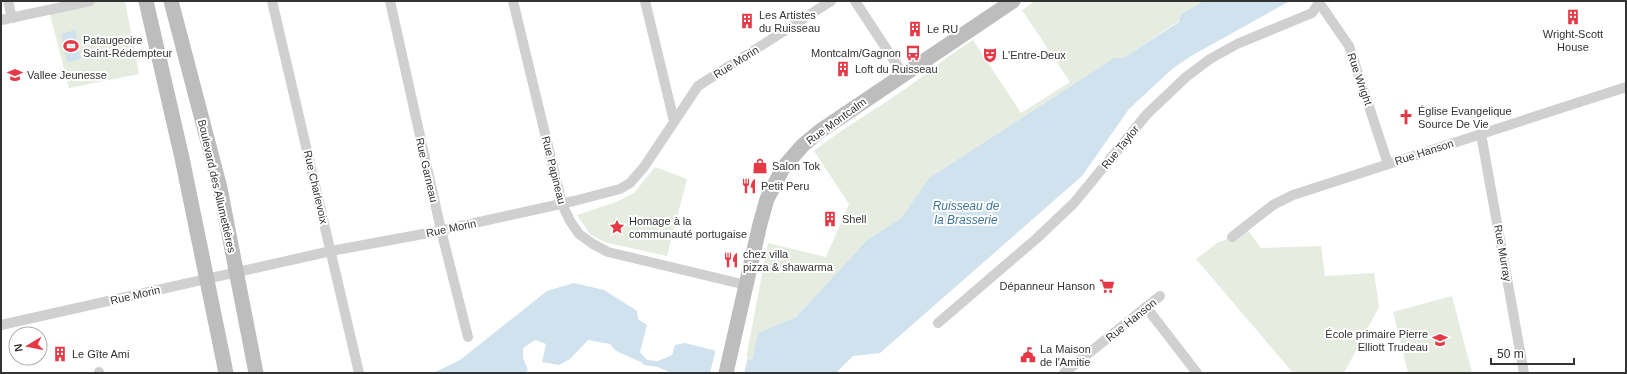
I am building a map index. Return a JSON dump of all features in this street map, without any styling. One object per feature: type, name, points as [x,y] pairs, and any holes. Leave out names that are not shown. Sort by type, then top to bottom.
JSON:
[{"type":"main road","points":[[146,1],[208,279],[226,373]]},
{"type":"main road","name":"Boulevard des Allumettières","points":[[171,1],[220,188],[256,373]]},
{"type":"main road","name":"Rue Montcalm","points":[[726,373],[764,209],[771,190],[783,168],[802,145],[820,131],[1007,2]]},
{"type":"street","points":[[8,1],[12,18]]},
{"type":"street","points":[[1,20],[90,1]]},
{"type":"street","name":"Rue Charlevoix","points":[[272,1],[359,373]]},
{"type":"street","name":"Rue Garneau","points":[[390,1],[441,230],[468,337]]},
{"type":"street","name":"Rue Papineau","points":[[513,1],[562,204],[570,222],[579,234],[608,252],[746,285]]},
{"type":"street","points":[[645,1],[674,121]]},
{"type":"street","name":"Rue Morin","points":[[1,325],[331,251],[441,230],[613,192],[626,186],[644,167],[698,86],[831,1]]},
{"type":"street","points":[[855,1],[903,74]]},
{"type":"street","name":"Rue Wright","points":[[1319,2],[1349,46],[1388,164]]},
{"type":"street","name":"Rue Taylor","points":[[938,323],[1036,239],[1074,203],[1147,114],[1186,77],[1210,59],[1237,44],[1312,13],[1319,2]]},
{"type":"street","name":"Rue Hanson","points":[[1232,237],[1278,201],[1626,87]]},
{"type":"street","name":"Rue Murray","points":[[1482,134],[1524,373]]},
{"type":"street","name":"Rue Hanson","points":[[1064,373],[1160,296]]},
{"type":"street","points":[[1146,307],[1197,373]]},
{"type":"shaded area","points":[[90,1],[125,1],[139,74],[69,88],[49,10]]},
{"type":"shaded area","points":[[1035,1],[1204,1],[1181,14],[1179,21],[1123,58],[1114,58],[929,178],[901,218],[867,240],[796,317],[758,333],[752,360],[746,358],[768,243],[826,257],[849,204],[814,151],[908,87],[973,40],[1021,113],[1070,82],[1022,10]]},
{"type":"shaded area","points":[[655,167],[687,179],[667,256],[604,242],[590,234],[577,215],[616,202],[634,193]]},
{"type":"shaded area","points":[[1245,227],[1261,248],[1321,246],[1325,276],[1374,273],[1379,307],[1344,373],[1293,373],[1196,259],[1217,243],[1232,237]]},
{"type":"shaded area","points":[[1452,296],[1472,373],[1408,373],[1393,312]]},
{"type":"water","name":"Ruisseau de la Brasserie","points":[[1204,1],[1290,1],[1191,56],[1172,69],[1129,109],[1082,176],[880,353],[853,356],[837,372],[829,373],[671,373],[658,367],[644,365],[641,362],[616,351],[610,344],[588,340],[570,359],[559,365],[542,362],[546,344],[535,340],[523,348],[523,358],[528,370],[525,373],[433,373],[460,360],[547,291],[574,283],[604,290],[637,311],[638,319],[647,325],[640,352],[647,360],[658,361],[672,355],[675,345],[685,343],[752,360],[758,333],[796,317],[867,240],[901,218],[929,178],[1114,58],[1123,58],[1179,22],[1181,14]]},
{"type":"water","name":"Pataugeoire Saint-Rédempteur","points":[[75,30],[81,59],[67,62],[61,34]]},
{"type":"pier","points":[[716,349],[748,357],[744,373],[710,373]]},
{"type":"place","name":"Wright-Scott House","points":[[1573,17]]},
{"type":"place","name":"Les Artistes du Ruisseau","points":[[747,21]]},
{"type":"place","name":"Le RU","points":[[915,29]]},
{"type":"place","name":"Pataugeoire Saint-Rédempteur","points":[[71,46]]},
{"type":"place","name":"Montcalm/Gagnon","points":[[913,53]]},
{"type":"place","name":"L'Entre-Deux","points":[[990,55]]},
{"type":"place","name":"Loft du Ruisseau","points":[[843,69]]},
{"type":"place","name":"Vallee Jeunesse","points":[[15,75]]},
{"type":"place","name":"Église Evangelique Source De Vie","points":[[1406,117]]},
{"type":"place","name":"Salon Tok","points":[[760,166]]},
{"type":"place","name":"Petit Peru","points":[[749,186]]},
{"type":"place","name":"Shell","points":[[830,219]]},
{"type":"place","name":"Homage à la communauté portugaise","points":[[617,227]]},
{"type":"place","name":"chez villa pizza & shawarma","points":[[731,260]]},
{"type":"place","name":"Dépanneur Hanson","points":[[1107,286]]},
{"type":"place","name":"École primaire Pierre Elliott Trudeau","points":[[1440,340]]},
{"type":"place","name":"Le Gîte Ami","points":[[60,354]]},
{"type":"place","name":"La Maison de l'Amitie","points":[[1028,355]]}]
